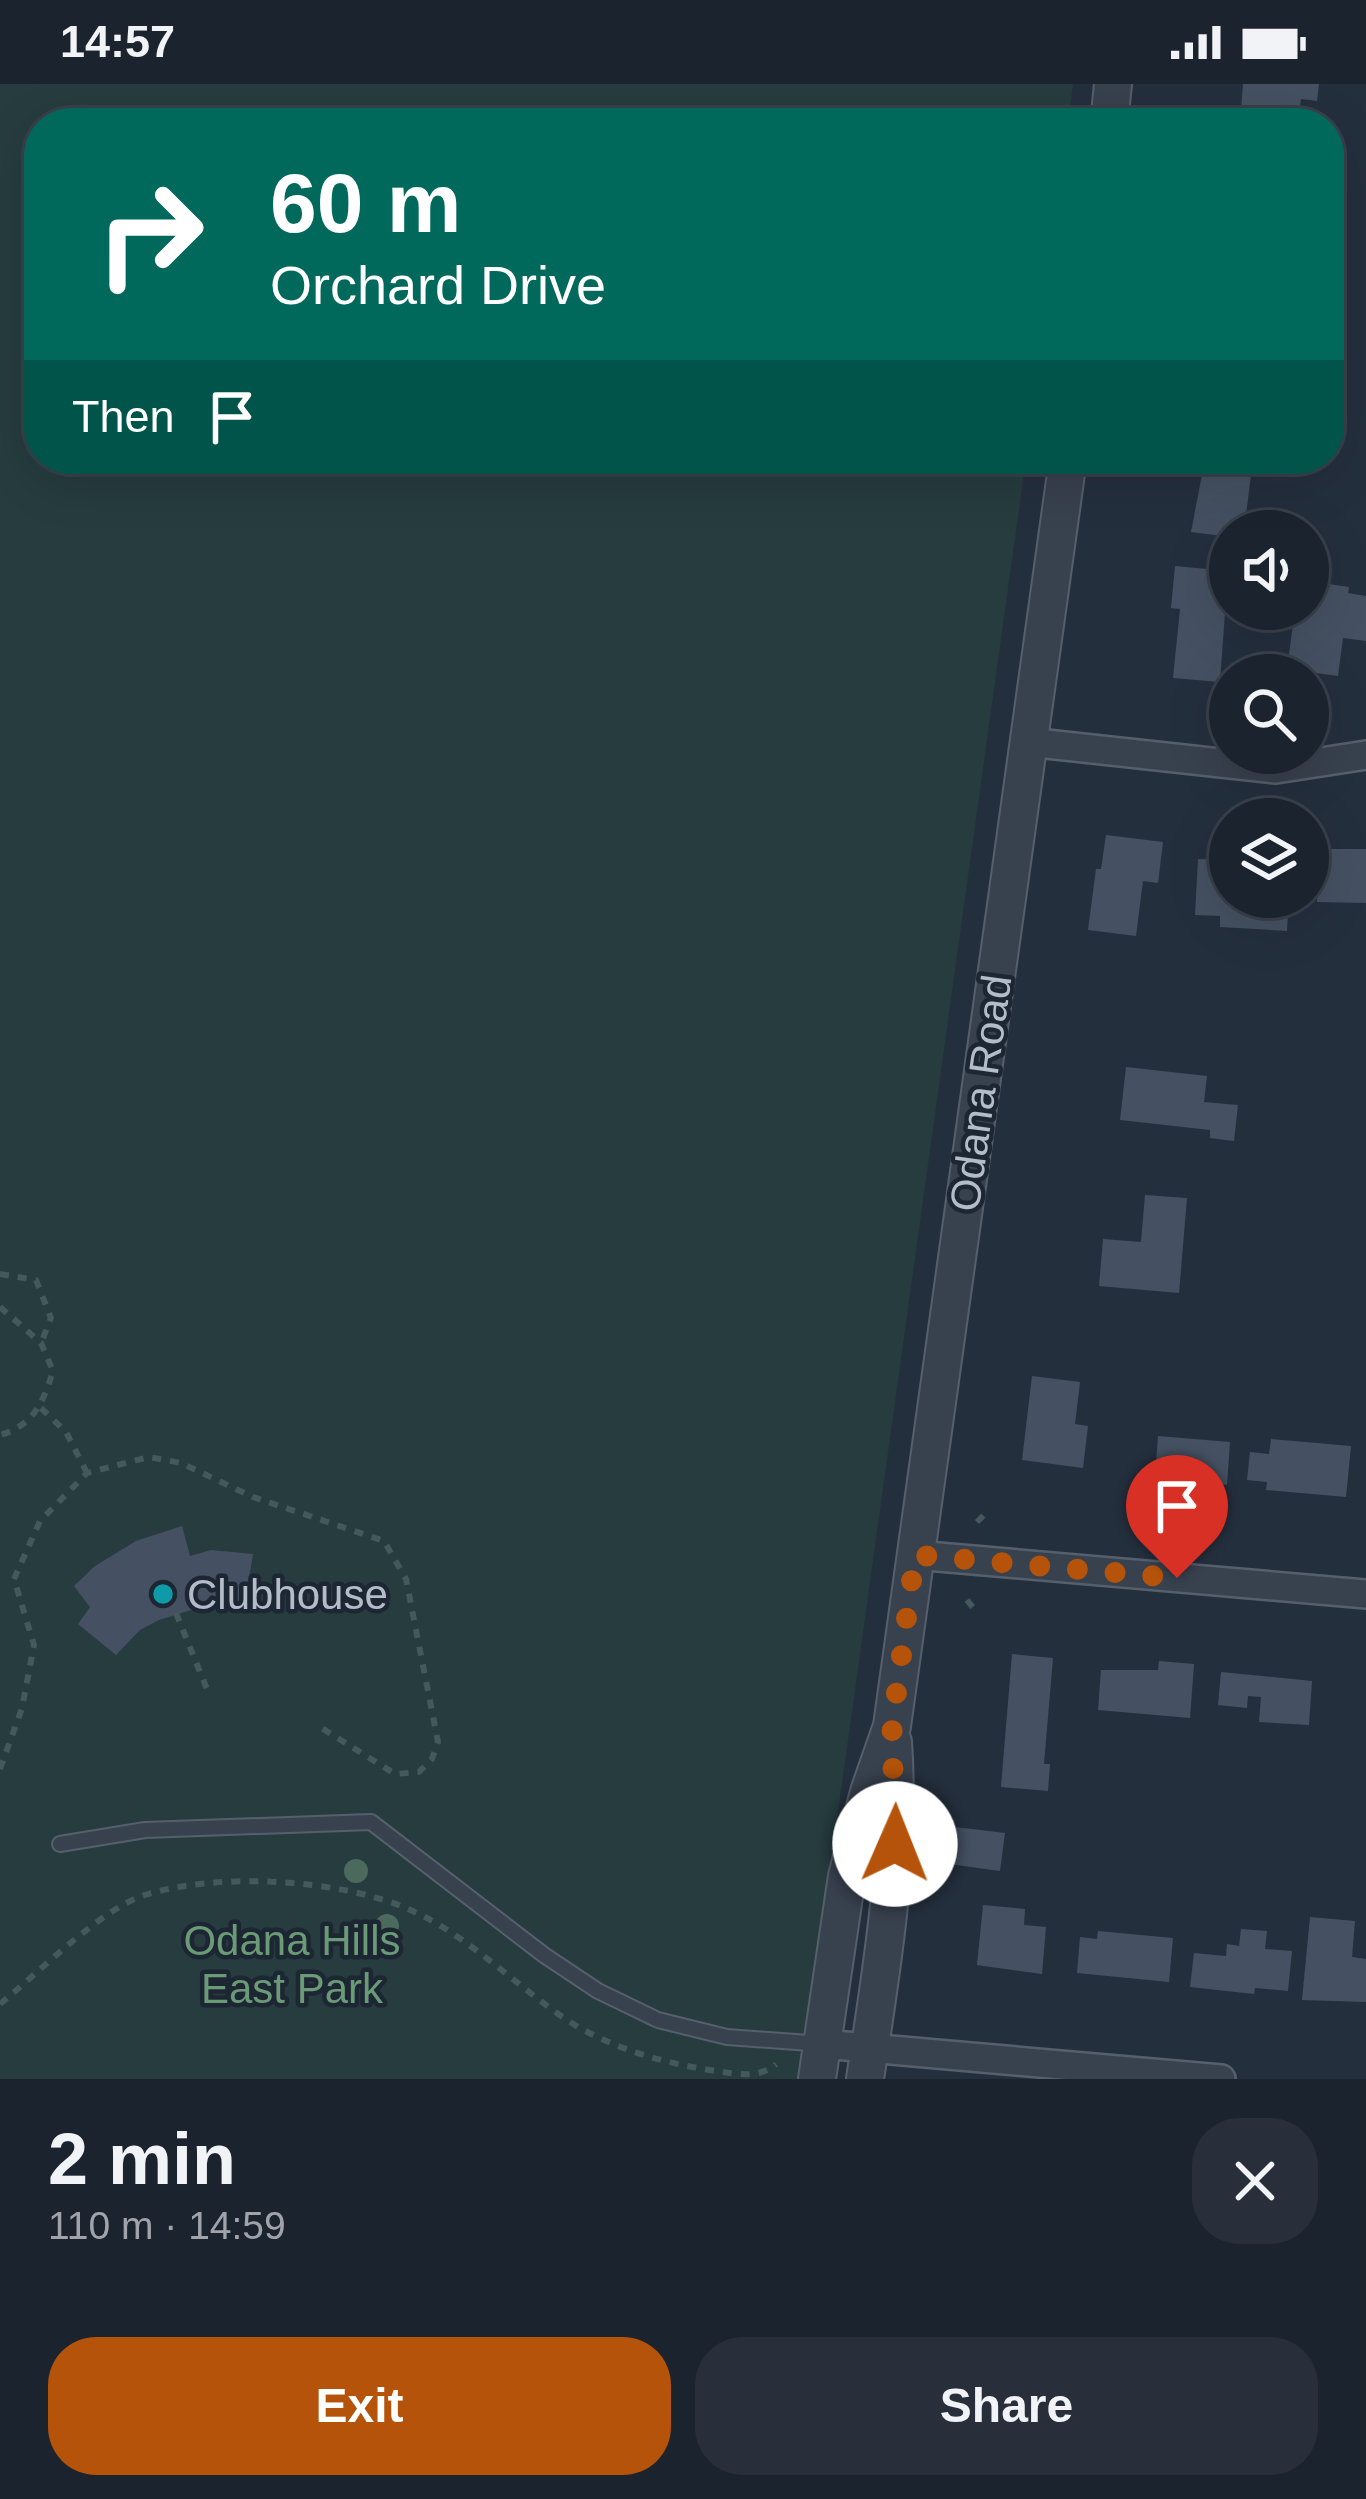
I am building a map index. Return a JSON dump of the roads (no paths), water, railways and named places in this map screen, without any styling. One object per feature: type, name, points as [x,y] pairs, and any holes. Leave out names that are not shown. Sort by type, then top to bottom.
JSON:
[{"type":"street","name":"Odana Road","points":[[867,2063],[895,1844],[892,1726],[1066,474]]},
{"type":"street","points":[[1028,742],[1276,769],[1366,755]]},
{"type":"street","points":[[915,1555],[1366,1594]]},
{"type":"street","name":"Odana Road","points":[[820,2061],[847,1876],[892,1726]]},
{"type":"street","points":[[820,2061],[1221,2079]]},
{"type":"lane","points":[[60,1844],[145,1830],[371,1822],[598,1991],[658,2020],[820,2061]]},
{"type":"place","name":"Clubhouse","points":[[163,1594]]},
{"type":"park label","name":"Odana Hills East Park","points":[[292,1964]]}]
